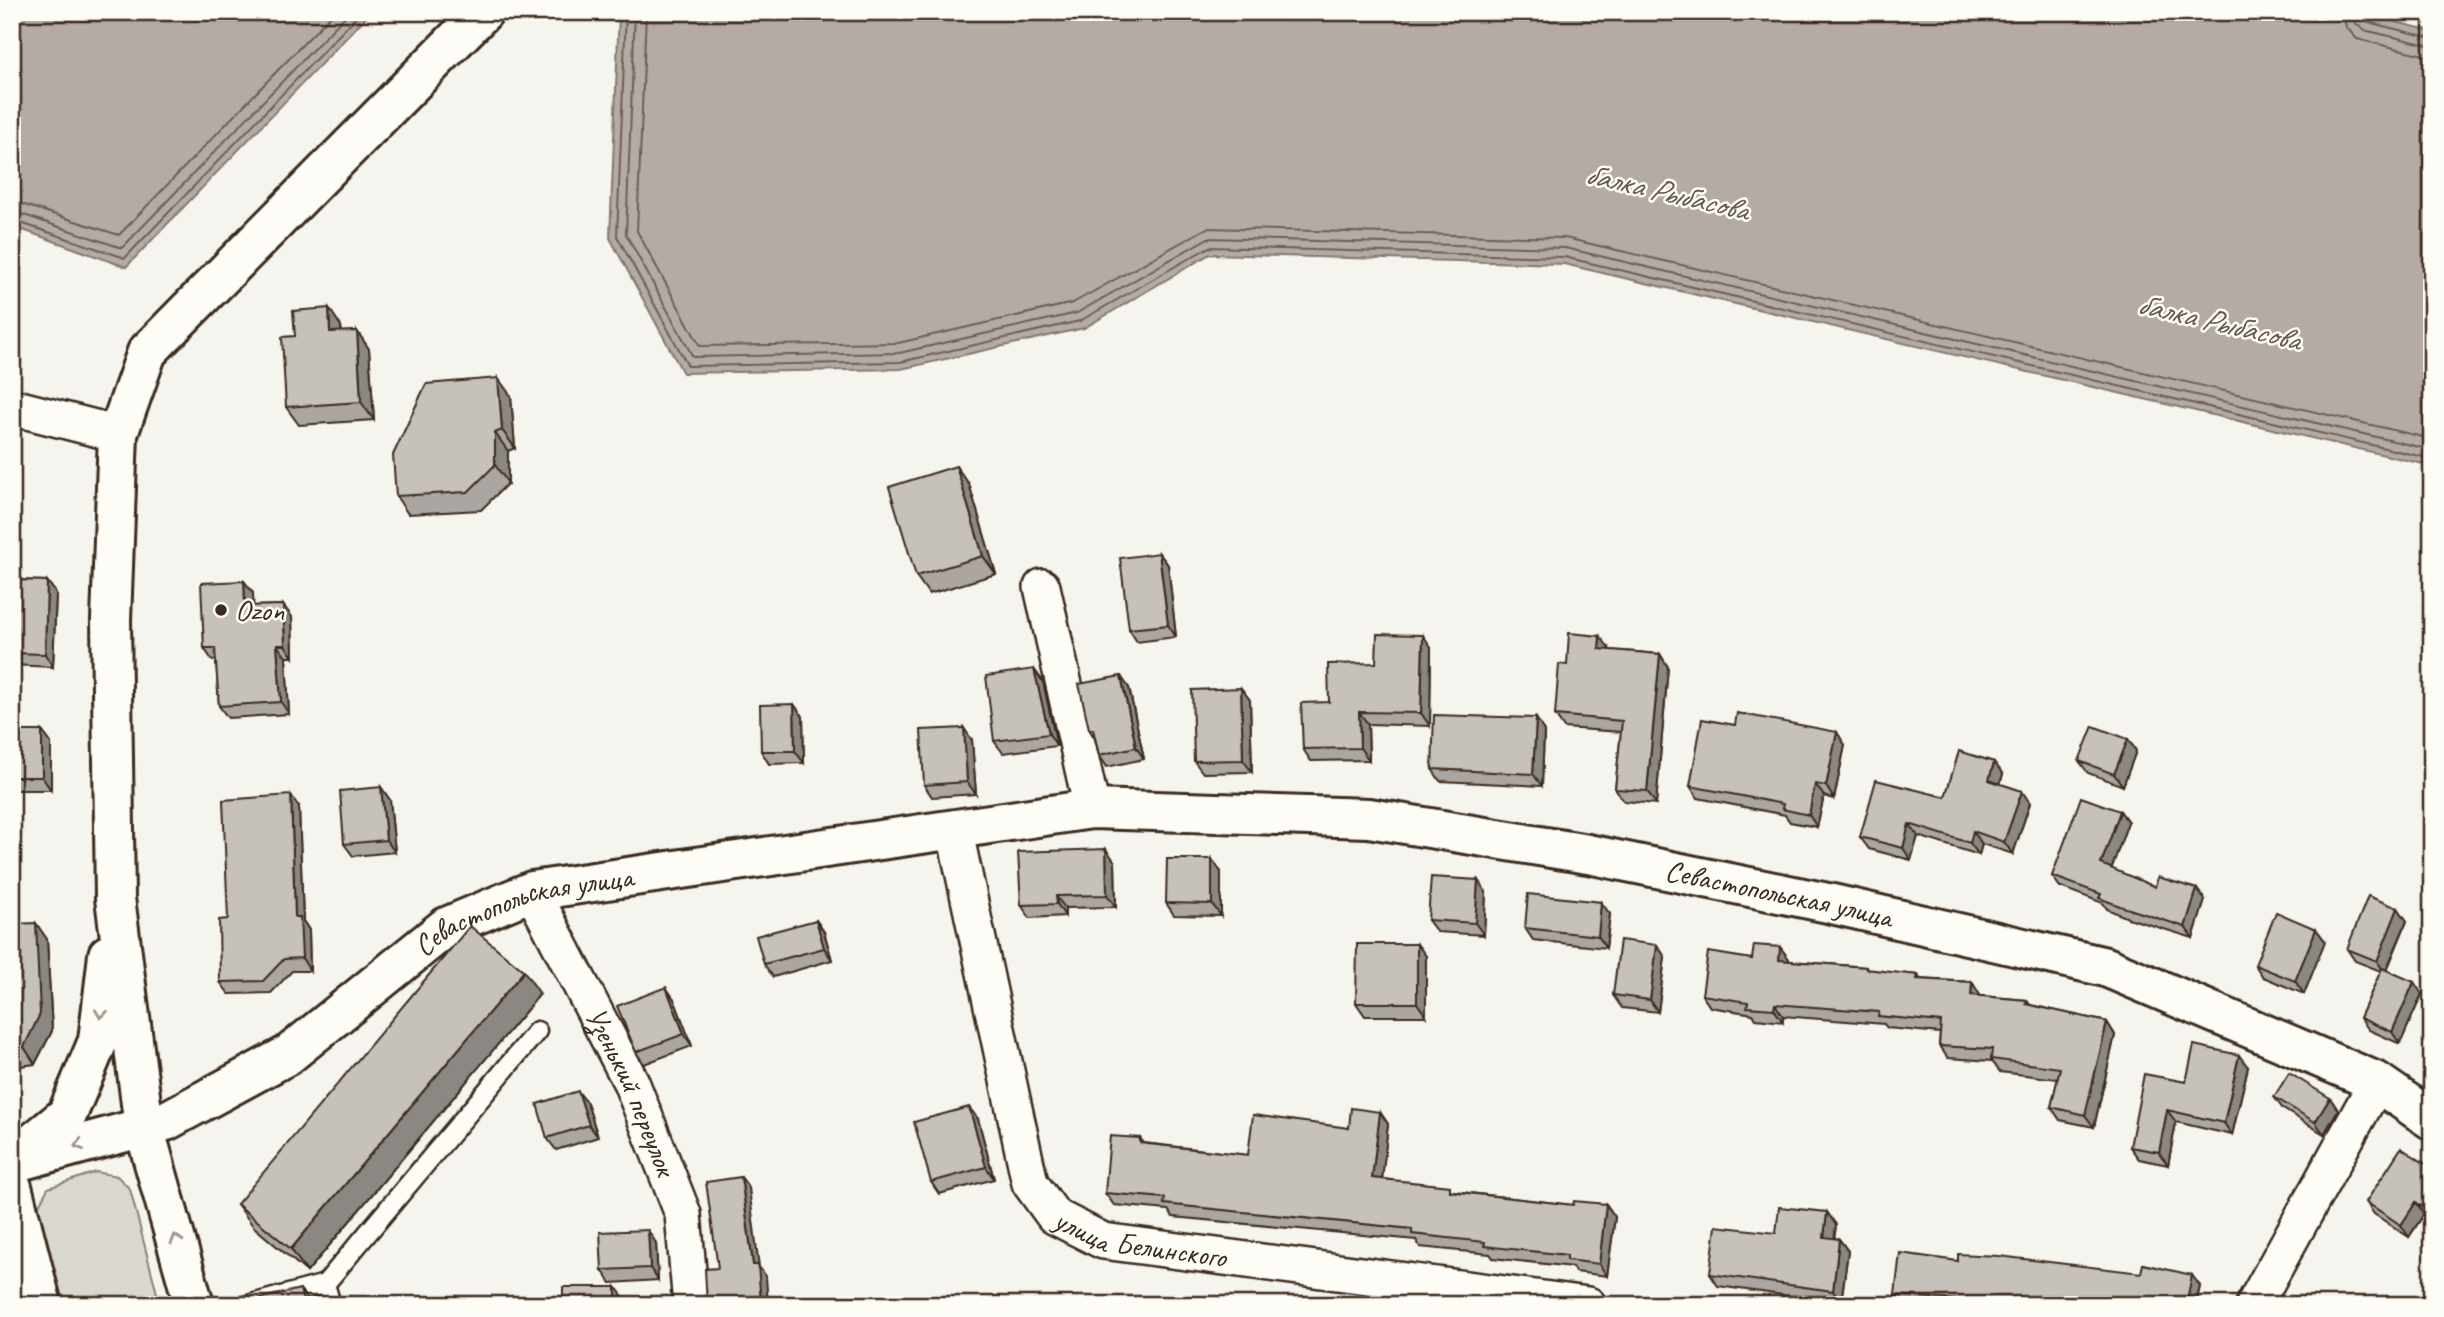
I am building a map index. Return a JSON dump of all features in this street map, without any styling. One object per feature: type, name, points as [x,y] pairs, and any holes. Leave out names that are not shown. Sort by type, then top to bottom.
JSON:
[{"type":"main road","points":[[194,1305],[145,1127],[115,898],[111,620],[118,434],[147,352],[483,12]]},
{"type":"main road","name":"Севастопольская улица","points":[[12,1161],[166,1121],[288,1055],[446,927],[531,891],[1092,809],[1369,818],[1588,854],[1828,903],[2106,967],[2377,1082],[2432,1120]]},
{"type":"main road","points":[[12,1161],[67,1115],[98,1041],[115,898]]},
{"type":"main road","points":[[12,1187],[42,1305]]},
{"type":"street","points":[[12,407],[118,434]]},
{"type":"street","points":[[1042,587],[1092,809]]},
{"type":"street","name":"улица Белинского","points":[[954,828],[1030,1183],[1054,1216],[1103,1241],[1588,1305]]},
{"type":"street","name":"Узенький переулок","points":[[531,891],[631,1082],[683,1214],[691,1305]]},
{"type":"street","points":[[2255,1305],[2377,1082]]},
{"type":"lane","points":[[248,1305],[325,1284],[537,1031]]},
{"type":"lane","points":[[325,1284],[331,1305]]},
{"type":"shaded area","points":[[96,1172],[117,1176],[130,1189],[160,1305],[59,1305],[39,1225],[38,1207],[48,1188]]},
{"type":"water","points":[[12,12],[371,12],[126,267],[12,226]]},
{"type":"water","name":"балка Рыбасова","points":[[619,12],[2356,12],[2432,31],[2432,466],[1564,264],[1210,254],[1084,328],[901,369],[683,373],[610,238]]},
{"type":"building","points":[[329,308],[330,332],[357,331],[361,402],[286,407],[282,337],[295,336],[293,311]]},
{"type":"building","points":[[498,378],[502,430],[495,433],[495,465],[468,492],[396,496],[393,455],[426,384]]},
{"type":"building","points":[[956,466],[983,556],[916,576],[889,487]]},
{"type":"building","points":[[1159,553],[1168,625],[1129,629],[1120,558]]},
{"type":"building","points":[[12,580],[47,581],[45,654],[12,653]]},
{"type":"building","points":[[244,581],[245,606],[283,605],[285,645],[277,645],[281,702],[219,706],[215,648],[204,648],[201,583]]},
{"type":"building","points":[[1569,633],[1600,636],[1599,649],[1660,654],[1647,791],[1615,789],[1622,721],[1555,715],[1559,664],[1567,665]]},
{"type":"building","points":[[1377,634],[1423,635],[1421,713],[1359,712],[1360,748],[1303,749],[1301,703],[1329,702],[1328,664],[1376,663]]},
{"type":"building","points":[[1034,669],[1049,734],[994,741],[986,676]]},
{"type":"building","points":[[1121,676],[1136,747],[1099,755],[1093,729],[1089,729],[1079,684]]},
{"type":"building","points":[[1241,688],[1243,760],[1194,761],[1192,690]]},
{"type":"building","points":[[794,704],[795,751],[761,751],[760,705]]},
{"type":"building","points":[[1737,713],[1837,732],[1826,786],[1815,784],[1809,815],[1782,809],[1783,804],[1690,786],[1702,719],[1735,725]]},
{"type":"building","points":[[1434,715],[1536,718],[1533,774],[1432,769]]},
{"type":"building","points":[[2093,726],[2128,739],[2114,774],[2079,761]]},
{"type":"building","points":[[964,728],[967,782],[924,785],[921,730]]},
{"type":"building","points":[[12,731],[42,731],[42,777],[12,777]]},
{"type":"building","points":[[1959,751],[1994,762],[1989,780],[2022,791],[2004,842],[1973,831],[1970,843],[1909,824],[1903,848],[1860,837],[1876,780],[1945,797]]},
{"type":"building","points":[[381,787],[386,840],[344,844],[340,791]]},
{"type":"building","points":[[291,795],[295,917],[300,917],[302,958],[284,959],[263,981],[220,982],[219,920],[228,919],[223,800]]},
{"type":"building","points":[[2081,797],[2120,811],[2101,864],[2155,887],[2158,877],[2197,889],[2185,927],[2099,898],[2101,894],[2052,876]]},
{"type":"building","points":[[1106,849],[1107,895],[1056,896],[1057,904],[1021,905],[1018,852]]},
{"type":"building","points":[[1167,859],[1212,859],[1212,904],[1166,903]]},
{"type":"building","points":[[1431,877],[1478,880],[1475,923],[1428,920]]},
{"type":"building","points":[[1528,894],[1601,902],[1598,936],[1525,928]]},
{"type":"building","points":[[2368,896],[2398,908],[2377,961],[2347,949]]},
{"type":"building","points":[[2276,912],[2316,929],[2295,981],[2255,965]]},
{"type":"building","points":[[816,920],[824,948],[764,964],[756,936]]},
{"type":"building","points":[[36,923],[40,1014],[24,1047],[12,1049],[12,924]]},
{"type":"building","points":[[470,926],[524,971],[291,1249],[237,1204]]},
{"type":"building","points":[[1620,940],[1657,945],[1650,1000],[1613,995]]},
{"type":"building","points":[[1357,944],[1417,944],[1417,1003],[1356,1003]]},
{"type":"building","points":[[1754,945],[1780,947],[1779,960],[1866,967],[1918,975],[1917,979],[1972,982],[1971,995],[2027,1000],[2026,1004],[2107,1022],[2085,1115],[2051,1107],[2060,1068],[1991,1059],[1992,1049],[1939,1046],[1941,1022],[1878,1016],[1879,1012],[1775,1004],[1774,1009],[1747,1007],[1748,1002],[1702,995],[1708,952],[1752,959]]},
{"type":"building","points":[[2382,968],[2414,982],[2392,1032],[2360,1018]]},
{"type":"building","points":[[666,987],[684,1034],[636,1052],[617,1006]]},
{"type":"building","points":[[2194,1045],[2239,1055],[2224,1123],[2167,1110],[2159,1152],[2130,1147],[2144,1074],[2186,1082]]},
{"type":"building","points":[[2289,1073],[2330,1098],[2315,1122],[2274,1097]]},
{"type":"building","points":[[578,1091],[589,1125],[547,1138],[537,1104]]},
{"type":"building","points":[[969,1107],[986,1167],[931,1182],[914,1122]]},
{"type":"building","points":[[1351,1108],[1380,1112],[1372,1178],[1450,1186],[1450,1191],[1573,1205],[1574,1201],[1606,1204],[1599,1264],[1567,1260],[1567,1255],[1484,1246],[1485,1242],[1412,1234],[1412,1229],[1164,1204],[1165,1198],[1105,1193],[1110,1136],[1140,1138],[1140,1143],[1248,1155],[1253,1115],[1349,1128]]},
{"type":"building","points":[[2401,1148],[2432,1168],[2432,1215],[2416,1202],[2401,1225],[2366,1202]]},
{"type":"building","points":[[741,1177],[753,1265],[758,1265],[761,1304],[707,1305],[705,1269],[718,1268],[706,1182]]},
{"type":"building","points":[[1779,1207],[1827,1212],[1824,1237],[1839,1239],[1833,1291],[1710,1274],[1716,1226],[1776,1233]]},
{"type":"building","points":[[648,1230],[650,1268],[602,1270],[600,1232]]},
{"type":"building","points":[[1900,1253],[1958,1261],[1958,1254],[1999,1256],[2141,1273],[2143,1264],[2192,1275],[2186,1305],[1993,1305],[1895,1295]]},
{"type":"building","points":[[563,1287],[616,1287],[616,1305],[563,1305]]},
{"type":"building","points":[[300,1289],[304,1305],[237,1304]]},
{"type":"place","name":"Ozon","points":[[221,610]]}]
